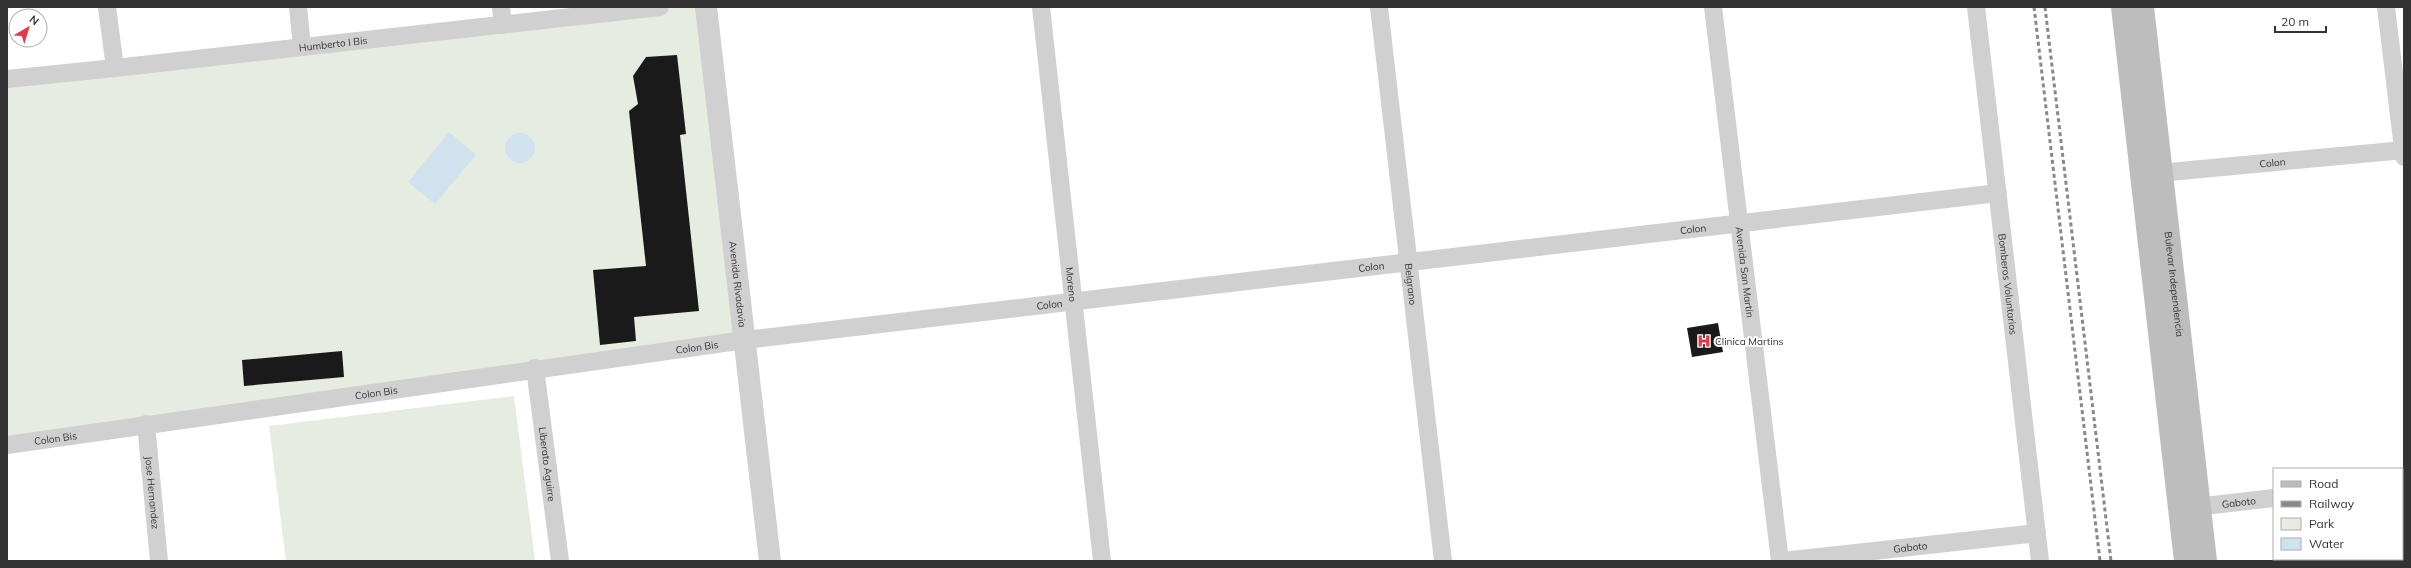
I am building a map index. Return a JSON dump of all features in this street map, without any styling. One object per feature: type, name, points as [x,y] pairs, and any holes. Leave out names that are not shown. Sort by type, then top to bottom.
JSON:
[{"type":"main road","name":"Bulevar Independencia","points":[[2122,7],[2151,174],[2189,508],[2185,561]]},
{"type":"main road","name":"Bulevar Independencia","points":[[2143,7],[2151,174]]},
{"type":"main road","name":"Bulevar Independencia","points":[[2189,508],[2206,561]]},
{"type":"street","points":[[107,7],[116,68]]},
{"type":"street","points":[[298,7],[302,47]]},
{"type":"street","points":[[501,7],[503,25]]},
{"type":"street","name":"Humberto I Bis","points":[[7,78],[116,68],[660,7]]},
{"type":"street","name":"Avenida Rivadavia","points":[[706,7],[770,561]]},
{"type":"street","name":"Moreno","points":[[1041,7],[1102,561]]},
{"type":"street","name":"Belgrano","points":[[1379,7],[1443,561]]},
{"type":"street","name":"Avenida San Martín","points":[[1713,7],[1741,222],[1781,561]]},
{"type":"street","name":"Bomberos Voluntarios","points":[[1976,7],[2040,561]]},
{"type":"street","points":[[2386,7],[2404,157]]},
{"type":"street","name":"Colon","points":[[2151,174],[2404,150]]},
{"type":"street","name":"Colon","points":[[745,340],[1074,300],[1998,193]]},
{"type":"street","name":"Colon Bis","points":[[7,444],[534,368],[745,340]]},
{"type":"street","name":"Liberato Aguirre","points":[[534,368],[560,561]]},
{"type":"street","name":"Jose Hernandez","points":[[146,424],[159,561]]},
{"type":"street","name":"Gaboto","points":[[2189,508],[2273,498]]},
{"type":"street","name":"Gaboto","points":[[1781,561],[2037,533]]},
{"type":"green space","points":[[660,7],[706,7],[745,340],[7,445],[7,79]]},
{"type":"green space","points":[[514,396],[535,560],[286,561],[269,426]]},
{"type":"water","points":[[449,132],[476,155],[435,204],[408,182]]},
{"type":"water","points":[[520,133],[531,137],[535,148],[531,159],[520,163],[509,159],[505,148],[509,137]]},
{"type":"building","points":[[677,55],[686,134],[680,135],[699,311],[634,317],[636,341],[600,345],[593,270],[646,266],[629,111],[638,104],[633,76],[646,57]]},
{"type":"building","points":[[1718,323],[1723,352],[1692,357],[1687,328]]},
{"type":"building","points":[[342,351],[344,377],[244,386],[242,360]]},
{"type":"railway","points":[[2034,7],[2100,561]]},
{"type":"railway","points":[[2045,7],[2111,561]]},
{"type":"place","name":"Clinica Martins","points":[[1704,341]]}]
